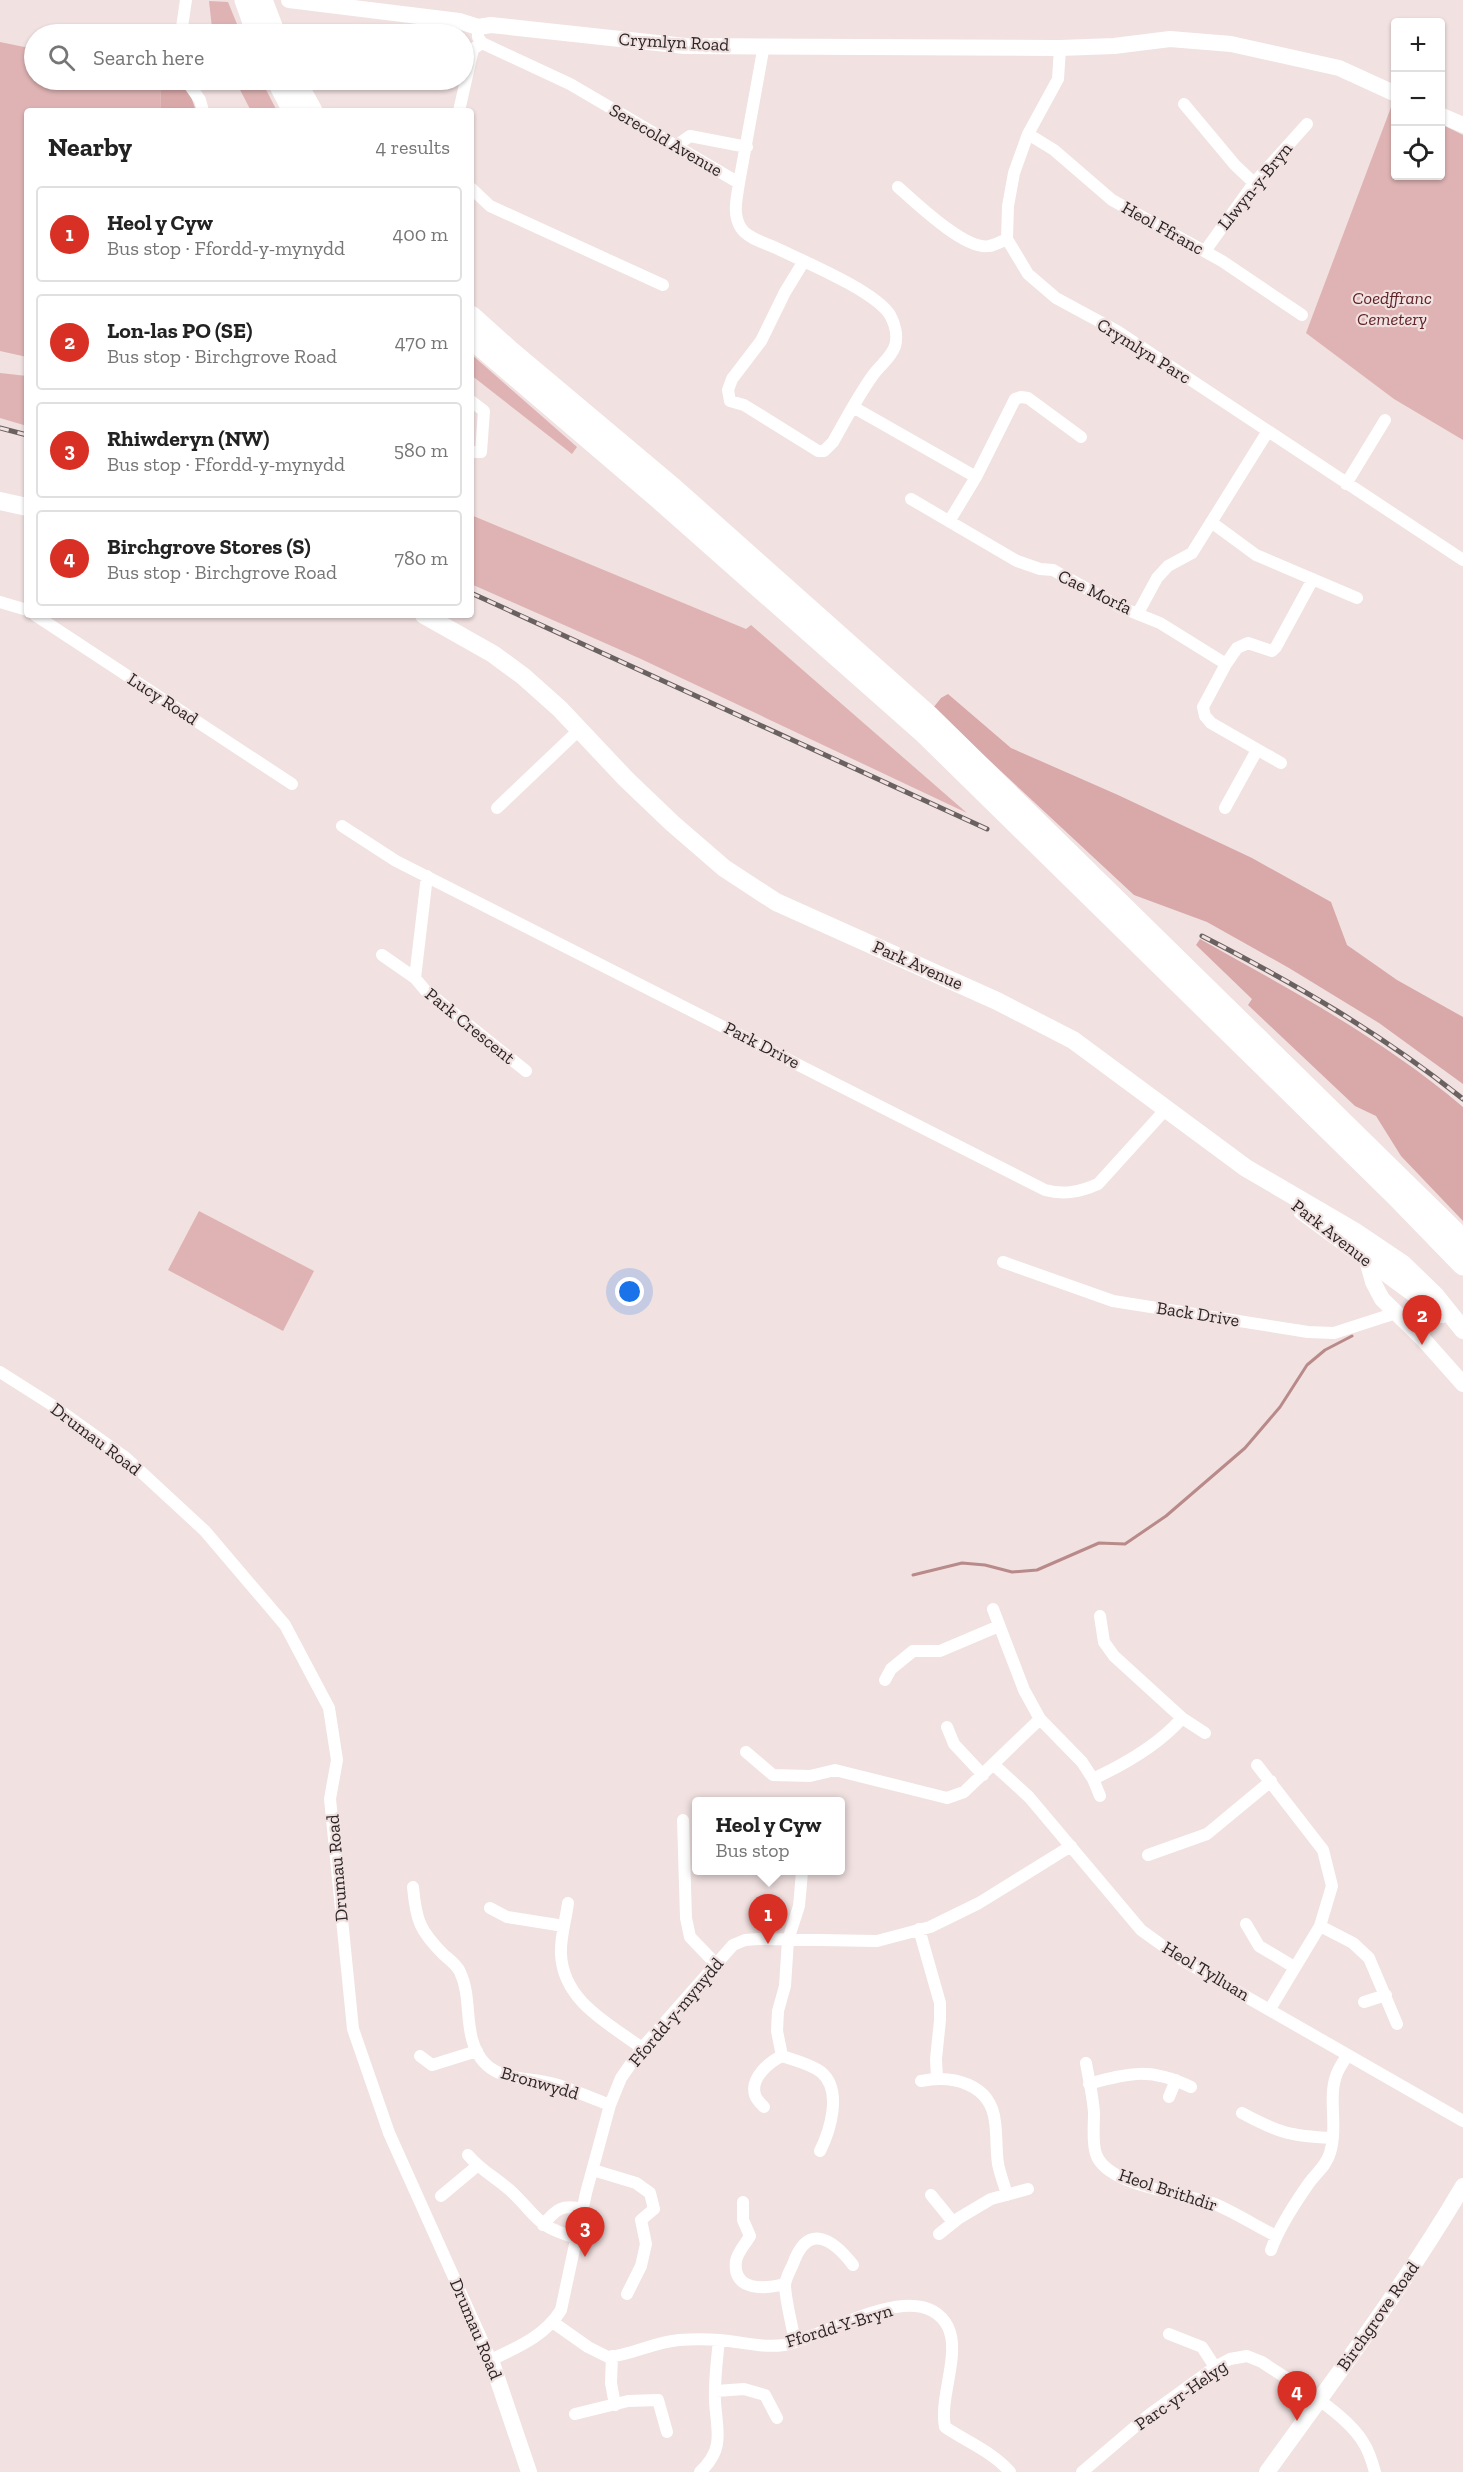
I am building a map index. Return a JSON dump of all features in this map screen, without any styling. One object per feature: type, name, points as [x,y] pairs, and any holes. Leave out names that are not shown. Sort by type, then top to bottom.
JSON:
[{"type":"highway","points":[[245,0],[253,24]]},
{"type":"highway","points":[[262,0],[271,24]]},
{"type":"highway","points":[[282,90],[291,108]]},
{"type":"highway","points":[[300,90],[310,108]]},
{"type":"highway","points":[[474,319],[673,488],[928,715],[1463,1240]]},
{"type":"highway","points":[[474,341],[657,497],[925,734],[1395,1195],[1463,1265]]},
{"type":"main road","points":[[0,501],[24,506]]},
{"type":"main road","name":"Park Avenue","points":[[429,618],[493,654],[523,676],[580,729],[626,779],[672,823],[724,868],[776,902],[893,953],[1046,1025],[1072,1040],[1272,1185],[1319,1224],[1462,1328]]},
{"type":"main road","name":"Park Avenue","points":[[1272,1185],[1319,1210],[1416,1275],[1462,1328]]},
{"type":"street","points":[[183,24],[186,0]]},
{"type":"street","name":"Crymlyn Road","points":[[289,0],[459,21],[464,24]]},
{"type":"street","name":"Crymlyn Road","points":[[474,31],[480,35],[491,25],[685,46],[1060,48],[1114,46],[1170,39],[1231,44],[1339,68],[1391,92]]},
{"type":"street","points":[[474,47],[480,35]]},
{"type":"street","name":"Serecold Avenue","points":[[480,35],[570,84],[739,183],[764,45]]},
{"type":"street","points":[[898,187],[943,226],[976,246],[989,246],[1007,239],[1008,206],[1014,173],[1028,135],[1059,79],[1060,48]]},
{"type":"street","points":[[193,90],[202,108]]},
{"type":"street","points":[[460,108],[464,90]]},
{"type":"street","points":[[1184,104],[1254,183]]},
{"type":"street","points":[[1445,117],[1463,125]]},
{"type":"street","name":"Llwyn-y-Bryn","points":[[1205,251],[1254,183],[1307,123]]},
{"type":"street","name":"Heol Ffranc","points":[[1028,135],[1054,150],[1112,200],[1205,251],[1302,315]]},
{"type":"street","points":[[676,145],[690,136],[747,147]]},
{"type":"street","points":[[739,183],[735,211],[741,229],[754,238],[804,261],[858,290],[880,304],[890,315],[896,332],[895,346],[888,358],[875,372],[833,442],[824,451],[818,451],[744,405],[730,401],[728,390],[732,379],[761,341],[785,292],[804,261]]},
{"type":"street","points":[[474,191],[490,206],[663,285]]},
{"type":"street","name":"Crymlyn Parc","points":[[1007,239],[1028,274],[1056,298],[1117,331],[1463,560]]},
{"type":"street","points":[[950,520],[976,477],[1015,399],[1021,397],[1035,402],[1081,437]]},
{"type":"street","points":[[474,403],[484,411],[481,452],[474,452]]},
{"type":"street","points":[[853,407],[976,477]]},
{"type":"street","points":[[1346,484],[1385,420]]},
{"type":"street","points":[[1138,613],[1157,578],[1168,566],[1192,553],[1269,431]]},
{"type":"street","name":"Cae Morfa","points":[[911,499],[1017,561],[1040,569],[1053,570],[1120,607],[1160,623],[1226,664]]},
{"type":"street","points":[[1211,522],[1256,555],[1357,598]]},
{"type":"street","points":[[1281,763],[1211,723],[1205,716],[1203,707],[1237,648],[1248,643],[1272,651],[1313,579]]},
{"type":"street","points":[[0,602],[24,609]]},
{"type":"street","name":"Lucy Road","points":[[39,618],[292,784]]},
{"type":"street","points":[[497,808],[580,729]]},
{"type":"street","points":[[1225,808],[1257,750]]},
{"type":"street","name":"Park Drive","points":[[342,826],[396,861],[1046,1190],[1068,1193],[1085,1190],[1098,1184],[1166,1109]]},
{"type":"street","name":"Park Crescent","points":[[415,978],[427,876]]},
{"type":"street","name":"Park Crescent","points":[[382,956],[415,978],[425,990],[526,1071]]},
{"type":"street","points":[[1383,1251],[1391,1263],[1394,1280],[1391,1301],[1396,1313]]},
{"type":"street","points":[[1367,1260],[1382,1299],[1463,1384]]},
{"type":"street","name":"Back Drive","points":[[1003,1262],[1113,1301],[1308,1332],[1334,1333],[1396,1313]]},
{"type":"street","name":"Drumau Road","points":[[0,1372],[52,1405],[126,1458],[205,1531],[285,1625],[329,1708],[337,1760],[330,1799],[353,2029],[389,2133],[491,2360],[529,2472]]},
{"type":"street","points":[[993,1609],[1024,1690],[1040,1719],[1082,1762],[1100,1796]]},
{"type":"street","points":[[1100,1616],[1104,1642],[1114,1656],[1182,1718],[1205,1733]]},
{"type":"street","points":[[885,1680],[891,1669],[913,1651],[940,1651],[999,1626]]},
{"type":"street","points":[[1093,1779],[1124,1764],[1173,1728],[1182,1718]]},
{"type":"street","points":[[746,1752],[773,1775],[810,1776],[835,1770],[947,1798],[964,1792],[1040,1719]]},
{"type":"street","points":[[947,1727],[954,1744],[983,1775]]},
{"type":"street","name":"Heol Tylluan","points":[[994,1765],[1029,1797],[1141,1930],[1184,1961],[1463,2121]]},
{"type":"street","points":[[1257,1765],[1323,1850],[1332,1886],[1320,1926],[1269,2009]]},
{"type":"street","points":[[1148,1856],[1207,1834],[1271,1781]]},
{"type":"street","points":[[683,1820],[686,1918],[690,1937],[715,1963]]},
{"type":"street","name":"Ffordd-y-mynydd","points":[[554,2323],[561,2310],[592,2170],[610,2105],[621,2078],[642,2048],[733,1945],[745,1940],[877,1941],[919,1929],[979,1903],[1071,1846]]},
{"type":"street","points":[[782,2056],[777,2031],[778,2011],[785,1986],[788,1940],[799,1906],[802,1875]]},
{"type":"street","points":[[413,1887],[415,1914],[427,1936],[459,1969],[465,1986],[472,2038],[477,2051],[432,2065],[420,2056]]},
{"type":"street","points":[[568,1903],[561,1953],[565,1980],[583,2005],[642,2048]]},
{"type":"street","points":[[490,1908],[507,1917],[564,1926]]},
{"type":"street","points":[[1246,1924],[1259,1946],[1294,1967]]},
{"type":"street","points":[[1320,1926],[1353,1943],[1369,1958],[1397,2024]]},
{"type":"street","points":[[919,1929],[940,2002],[937,2078]]},
{"type":"street","points":[[1364,2002],[1386,1995]]},
{"type":"street","name":"Bronwydd","points":[[477,2051],[491,2069],[510,2078],[531,2079],[557,2085],[610,2105]]},
{"type":"street","points":[[764,2108],[755,2094],[756,2081],[763,2070],[782,2056]]},
{"type":"street","points":[[782,2056],[822,2073],[828,2082],[833,2100],[832,2115],[829,2134],[820,2151]]},
{"type":"street","points":[[1270,2250],[1276,2236],[1311,2181],[1324,2167],[1330,2152],[1335,2126],[1332,2092],[1336,2075],[1347,2056]]},
{"type":"street","name":"Heol Brithdir","points":[[1086,2063],[1094,2111],[1094,2144],[1096,2155],[1103,2166],[1115,2174],[1179,2197],[1198,2199],[1216,2205],[1276,2236]]},
{"type":"street","points":[[1089,2084],[1114,2077],[1148,2073],[1176,2080],[1191,2087]]},
{"type":"street","points":[[921,2081],[937,2078],[955,2079],[970,2085],[983,2095],[991,2107],[995,2120],[998,2165],[1007,2195]]},
{"type":"street","points":[[1169,2097],[1176,2080]]},
{"type":"street","points":[[1242,2114],[1272,2130],[1295,2136],[1332,2138]]},
{"type":"street","points":[[468,2155],[477,2166],[514,2194],[543,2225],[557,2233],[577,2238]]},
{"type":"street","points":[[441,2196],[477,2166]]},
{"type":"street","points":[[592,2170],[636,2182],[650,2193],[654,2209],[641,2220],[646,2244],[641,2266],[627,2294]]},
{"type":"street","name":"Birchgrove Road","points":[[1267,2472],[1380,2318],[1463,2186]]},
{"type":"street","points":[[939,2234],[953,2222],[991,2199],[1028,2189]]},
{"type":"street","points":[[931,2195],[953,2222]]},
{"type":"street","points":[[743,2202],[743,2220],[750,2236],[736,2260],[739,2278],[747,2286],[768,2289],[785,2284]]},
{"type":"street","points":[[543,2225],[557,2210],[567,2205],[583,2209]]},
{"type":"street","points":[[795,2342],[785,2284],[797,2251],[809,2240],[820,2238],[839,2247],[853,2265]]},
{"type":"street","name":"Ffordd-Y-Bryn","points":[[612,2356],[677,2340],[719,2340],[764,2346],[795,2342],[808,2339],[873,2312],[911,2306],[929,2308],[944,2321],[951,2338],[952,2349],[943,2416],[945,2427],[975,2444],[1003,2464],[1010,2472]]},
{"type":"street","points":[[491,2360],[532,2340],[554,2323],[597,2352],[612,2356],[611,2383],[615,2405]]},
{"type":"street","points":[[1168,2334],[1202,2347],[1215,2367]]},
{"type":"street","points":[[705,2471],[716,2450],[720,2432],[716,2391],[719,2340]]},
{"type":"street","name":"Parc-yr-Helyg","points":[[1082,2472],[1150,2414],[1215,2367],[1230,2359],[1247,2356],[1262,2362],[1318,2401]]},
{"type":"street","points":[[716,2391],[744,2388],[765,2396],[777,2418]]},
{"type":"street","points":[[575,2414],[628,2401],[658,2400],[667,2432]]},
{"type":"street","points":[[1318,2401],[1347,2423],[1362,2439],[1370,2453],[1375,2472]]},
{"type":"green space","points":[[209,1],[228,2],[237,24],[212,24]]},
{"type":"green space","points":[[0,42],[24,47],[24,90],[160,90],[161,108],[24,108],[24,356],[0,351]]},
{"type":"green space","points":[[240,90],[266,90],[275,108],[249,108]]},
{"type":"green space","name":"Coedffranc Cemetery","points":[[1391,107],[1391,180],[1445,180],[1445,126],[1463,135],[1463,440],[1394,399],[1306,333]]},
{"type":"green space","points":[[474,357],[577,447],[572,454],[474,377]]},
{"type":"green space","points":[[0,373],[24,376],[24,425],[0,418]]},
{"type":"green space","points":[[474,516],[746,629],[751,625],[967,813],[641,659],[474,585]]},
{"type":"green space","points":[[199,1211],[314,1271],[283,1331],[168,1270]]},
{"type":"shaded area","points":[[160,90],[187,90],[195,108],[161,108]]},
{"type":"shaded area","points":[[948,694],[1011,748],[1252,858],[1331,902],[1347,945],[1397,980],[1463,1017],[1463,1084],[1379,1023],[1289,968],[1207,922],[1134,895],[933,708],[941,698]]},
{"type":"shaded area","points":[[1200,939],[1369,1037],[1463,1107],[1463,1221],[1401,1156],[1376,1116],[1355,1106],[1248,1005],[1252,999],[1196,945]]},
{"type":"waterway","points":[[913,1575],[962,1563],[985,1565],[1012,1572],[1037,1570],[1099,1543],[1125,1544],[1166,1516],[1245,1448],[1280,1407],[1307,1365],[1325,1350],[1352,1336]]},
{"type":"railway","points":[[0,428],[24,434]]},
{"type":"railway","points":[[474,594],[987,829]]},
{"type":"railway","points":[[1202,936],[1337,1011],[1401,1053],[1463,1099]]},
{"type":"place","name":"Lon-las PO (SE)","points":[[1422,1345]]},
{"type":"place","name":"Heol y Cyw","points":[[768,1944]]},
{"type":"place","name":"Rhiwderyn (NW)","points":[[585,2257]]},
{"type":"place","name":"Birchgrove Stores (S)","points":[[1297,2421]]}]
